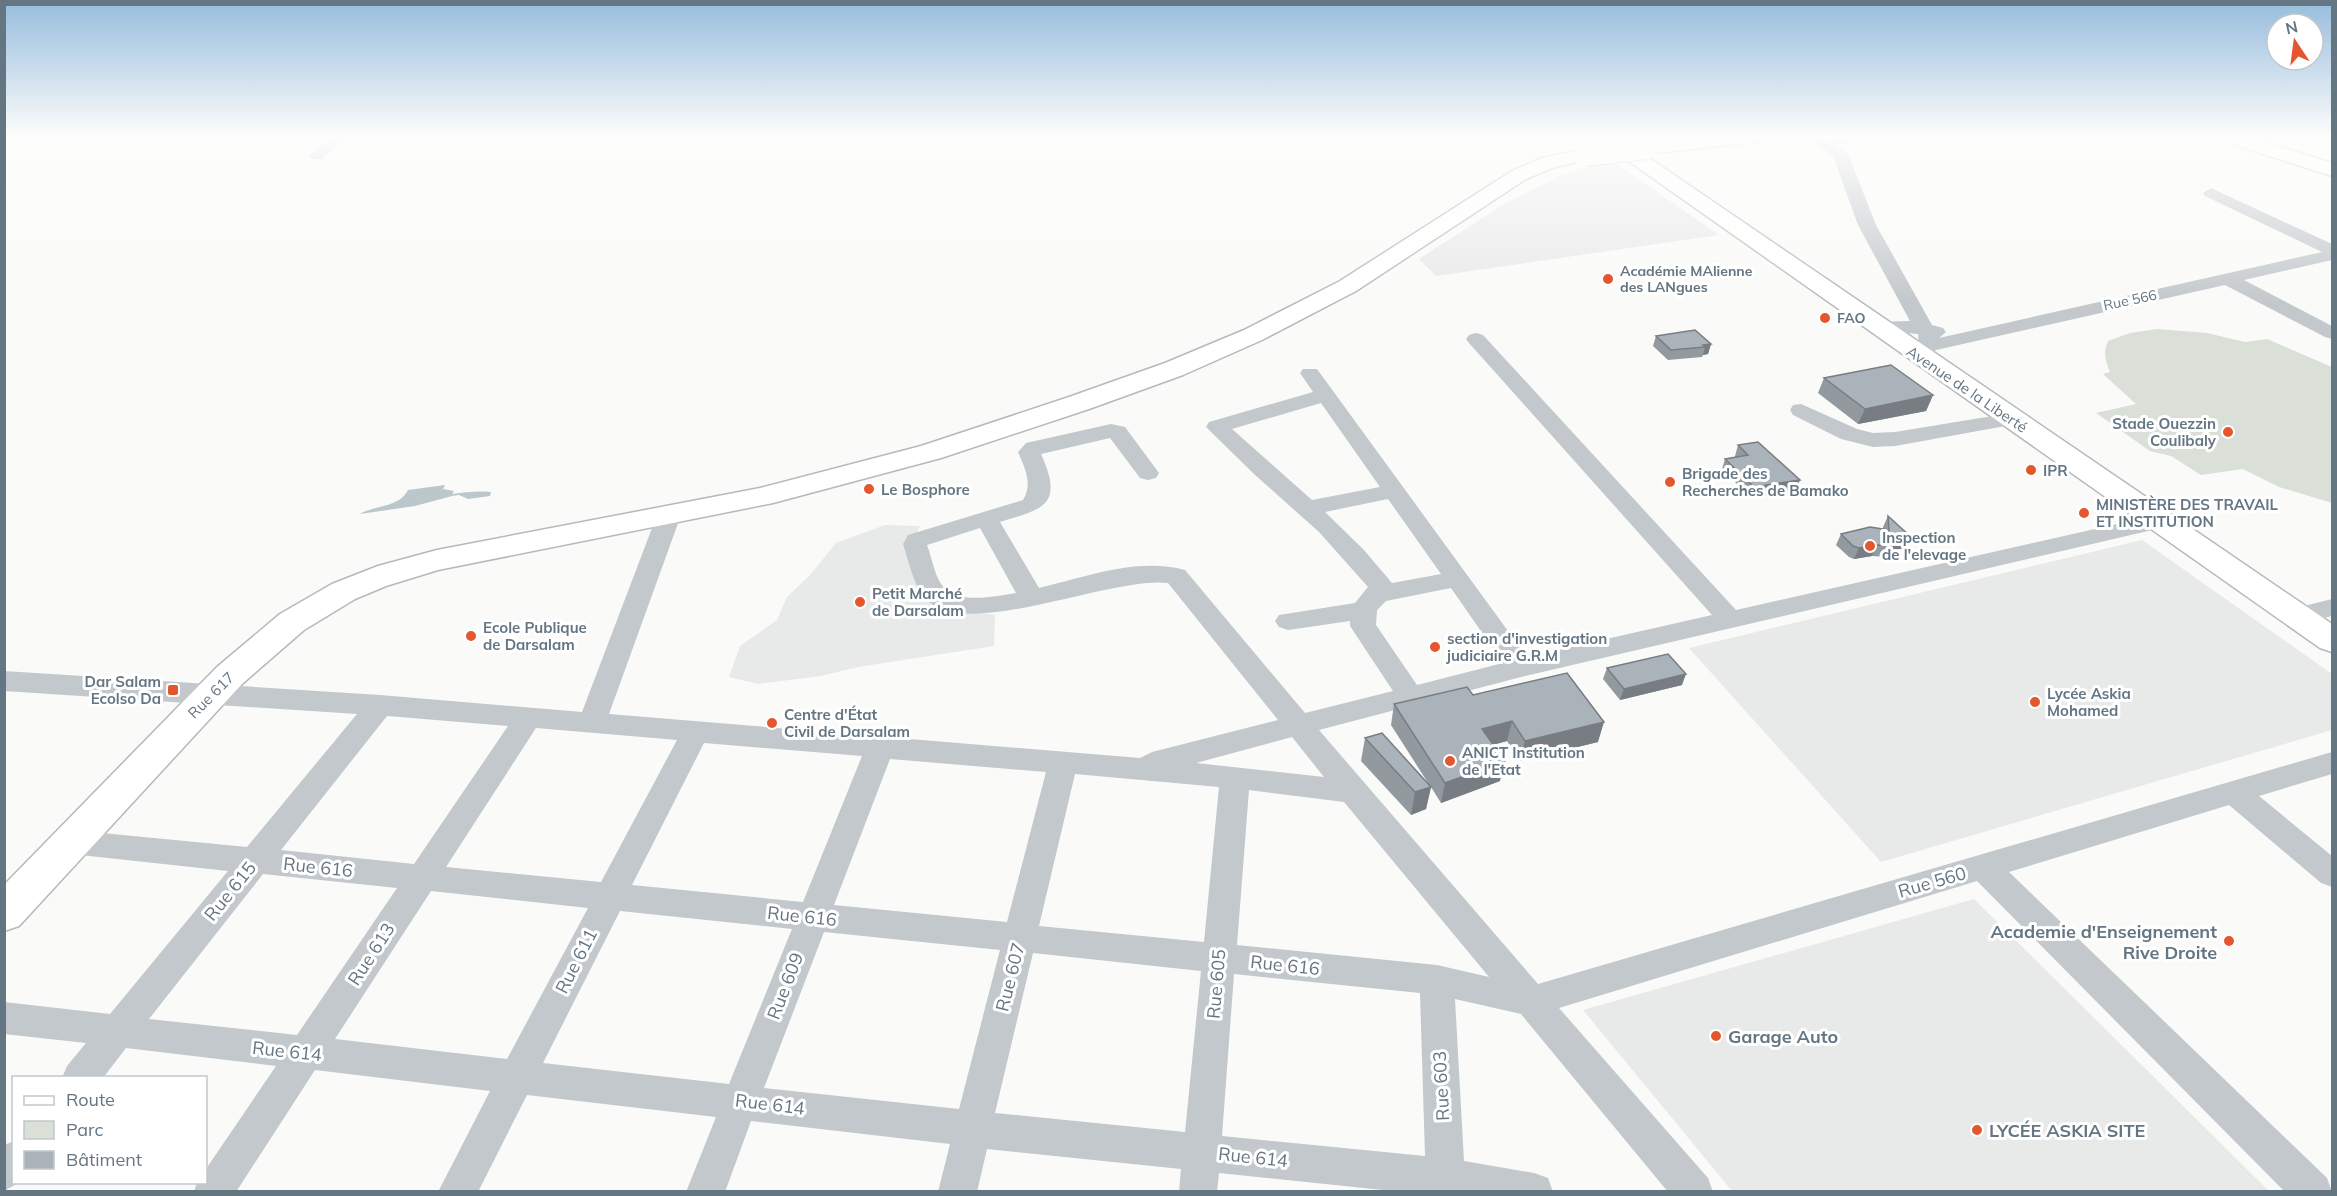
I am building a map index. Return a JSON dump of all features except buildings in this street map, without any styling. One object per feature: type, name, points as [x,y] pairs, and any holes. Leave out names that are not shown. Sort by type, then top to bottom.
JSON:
[{"type":"main road","name":"Rue 617","points":[[4,913],[210,694],[272,637],[316,607],[356,586],[402,569],[468,554],[762,497],[931,452],[1174,369],[1253,334],[1348,286],[1493,192]]},
{"type":"main road","name":"Avenue de la Liberté","points":[[1683,192],[1877,326],[1924,344],[2010,418],[2332,640]]},
{"type":"street","points":[[1857,192],[1867,225],[1924,344]]},
{"type":"street","points":[[2211,193],[2332,250]]},
{"type":"street","name":"Rue 566","points":[[1924,344],[2332,255]]},
{"type":"street","points":[[2228,279],[2332,333]]},
{"type":"street","points":[[1476,339],[1731,620]]},
{"type":"street","points":[[1310,373],[1521,668]]},
{"type":"street","points":[[1325,395],[1217,427],[1267,474],[1294,494],[1370,571],[1381,586],[1371,602],[1363,626],[1369,639],[1411,697]]},
{"type":"street","points":[[1801,410],[1849,434],[1873,440],[1895,439],[2010,418]]},
{"type":"street","points":[[1148,473],[1117,432],[1111,430],[1034,448],[1029,452],[1040,475],[1036,499],[1030,505],[916,540],[915,544],[934,594],[946,603],[962,606],[1032,598],[1153,572],[1176,576],[1298,727],[1694,1191]]},
{"type":"street","points":[[1308,508],[1394,491]]},
{"type":"street","points":[[592,723],[669,515]]},
{"type":"street","points":[[986,518],[1032,598]]},
{"type":"street","points":[[1131,768],[1521,668],[2161,521]]},
{"type":"street","points":[[1288,621],[1458,579]]},
{"type":"street","points":[[2297,616],[2332,608]]},
{"type":"street","points":[[4,681],[529,717],[1235,777],[1353,792]]},
{"type":"street","name":"Rue 615","points":[[81,1076],[380,705]]},
{"type":"street","name":"Rue 613","points":[[213,1191],[529,717]]},
{"type":"street","name":"Rue 611","points":[[457,1191],[696,731]]},
{"type":"street","name":"Rue 609","points":[[705,1191],[879,747]]},
{"type":"street","name":"Rue 607","points":[[957,1191],[1063,762]]},
{"type":"street","name":"Rue 560","points":[[1531,1001],[2332,763]]},
{"type":"street","name":"Rue 605","points":[[1198,1191],[1235,777]]},
{"type":"street","points":[[2235,793],[2332,874]]},
{"type":"street","name":"Rue 616","points":[[71,842],[1437,980],[1531,1001]]},
{"type":"street","points":[[1983,867],[2313,1191]]},
{"type":"street","name":"Rue 603","points":[[1437,980],[1446,1184]]},
{"type":"street","name":"Rue 614","points":[[4,1018],[972,1129],[1202,1152],[1446,1184],[1534,1191]]},
{"type":"shaded area","points":[[1528,192],[1657,192],[1719,235],[1436,276],[1419,259],[1504,204]]},
{"type":"shaded area","points":[[445,485],[443,489],[454,491],[452,494],[491,492],[490,496],[468,499],[459,495],[415,506],[360,514],[399,500],[408,490]]},
{"type":"shaded area","name":"Petit Marché de Darsalam","points":[[885,525],[920,526],[909,554],[939,607],[995,615],[994,646],[858,667],[821,676],[758,684],[729,677],[740,646],[777,620],[787,597],[811,574],[836,543]]},
{"type":"shaded area","name":"Lycée Askia Mohamed","points":[[2142,540],[2332,674],[2332,730],[1881,862],[1689,648]]},
{"type":"shaded area","points":[[1974,899],[2269,1191],[1732,1191],[1583,1010]]},
{"type":"green space","name":"Stade Ouezzin Coulibaly","points":[[2157,329],[2207,333],[2245,342],[2267,339],[2332,367],[2332,503],[2279,487],[2243,469],[2201,475],[2171,456],[2150,451],[2096,413],[2136,404],[2103,374],[2110,372],[2105,356],[2108,341],[2130,333]]},
{"type":"place","name":"Académie MAlienne des LANgues","points":[[1608,279]]},
{"type":"place","name":"FAO","points":[[1825,318]]},
{"type":"place","name":"Stade Ouezzin Coulibaly","points":[[2228,432]]},
{"type":"place","name":"IPR","points":[[2031,470]]},
{"type":"place","name":"Brigade des Recherches de Bamako","points":[[1670,482]]},
{"type":"place","name":"Le Bosphore","points":[[869,489]]},
{"type":"place","name":"MINISTÈRE DES TRAVAIL ET INSTITUTION","points":[[2084,513]]},
{"type":"place","name":"Inspection de l'elevage","points":[[1870,546]]},
{"type":"place","name":"Petit Marché de Darsalam","points":[[860,602]]},
{"type":"place","name":"Ecole Publique de Darsalam","points":[[471,636]]},
{"type":"place","name":"section d'investigation judiciaire G.R.M","points":[[1435,647]]},
{"type":"place","name":"Dar Salam Ecolso Da","points":[[173,690]]},
{"type":"place","name":"Lycée Askia Mohamed","points":[[2035,702]]},
{"type":"place","name":"Centre d'État Civil de Darsalam","points":[[772,723]]},
{"type":"place","name":"ANICT Institution de l'Etat","points":[[1450,761]]},
{"type":"place","name":"Academie d'Enseignement Rive Droite","points":[[2229,941]]},
{"type":"place","name":"Garage Auto","points":[[1716,1036]]},
{"type":"place","name":"LYCÉE ASKIA SITE","points":[[1977,1130]]}]
